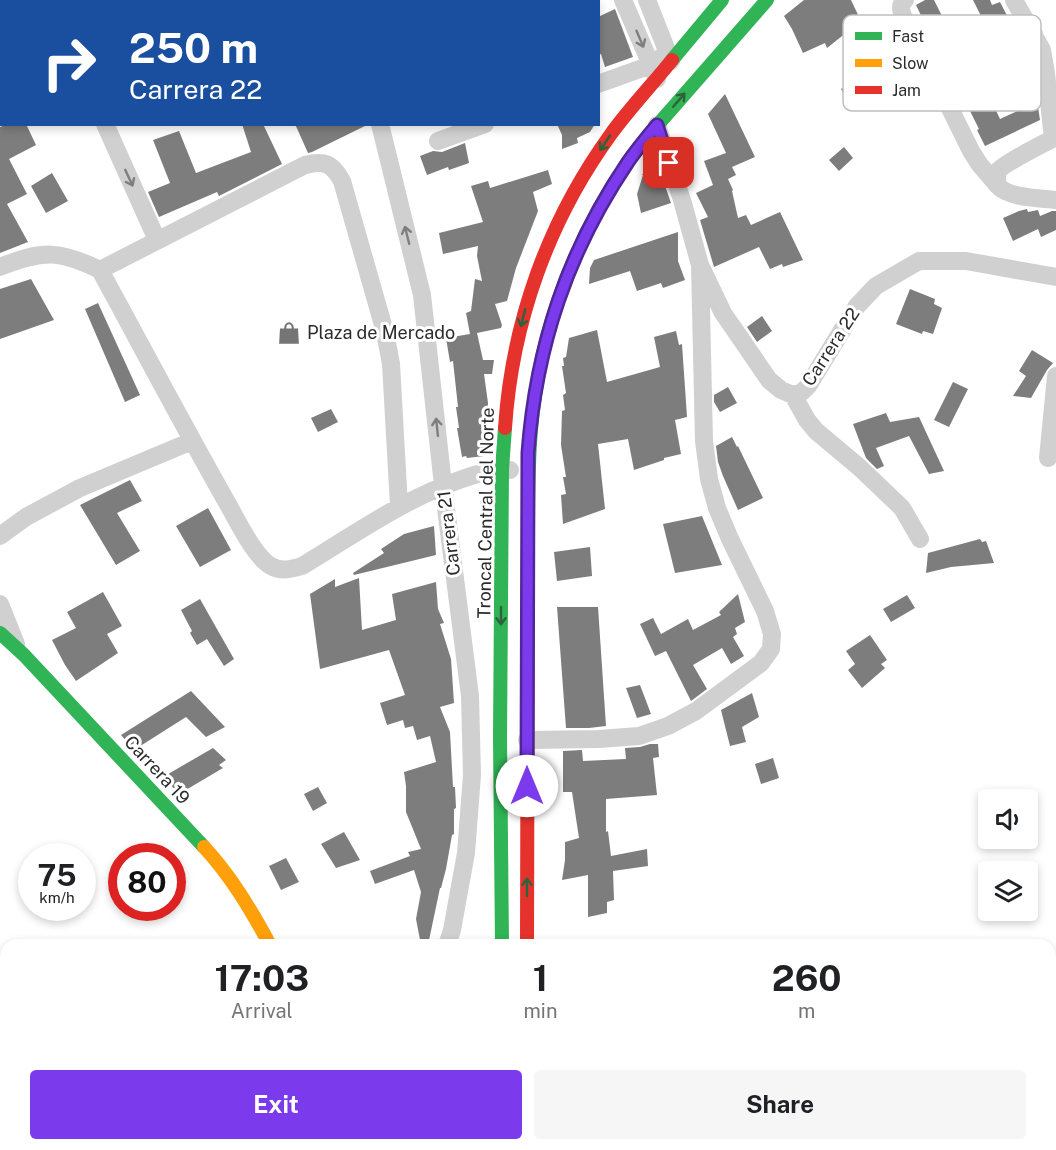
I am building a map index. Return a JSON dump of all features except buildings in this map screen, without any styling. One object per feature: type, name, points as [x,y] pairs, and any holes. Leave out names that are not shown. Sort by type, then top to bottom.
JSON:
[{"type":"main road","points":[[669,56],[722,0]]},
{"type":"main road","points":[[527,939],[528,471],[530,424],[538,375],[550,325],[567,274],[592,221],[630,159],[767,0]]},
{"type":"main road","name":"Troncal Central del Norte","points":[[502,939],[500,738],[502,469],[507,398],[514,353],[527,302],[559,220],[591,163],[632,108],[654,72]]},
{"type":"main road","name":"Carrera 19","points":[[0,633],[17,648],[217,861],[246,901],[267,939]]},
{"type":"street","points":[[623,0],[654,72]]},
{"type":"street","points":[[600,84],[654,72],[669,56],[647,0]]},
{"type":"street","points":[[903,15],[900,8],[905,0]]},
{"type":"street","points":[[1014,0],[1025,15]]},
{"type":"street","points":[[998,186],[999,170],[1054,138],[1044,42]]},
{"type":"street","points":[[951,111],[971,151],[1002,190],[1056,201]]},
{"type":"street","name":"Carrera 22","points":[[657,125],[682,200],[700,265],[723,313],[769,380],[781,390],[793,395],[802,392],[808,386],[857,306],[876,286],[919,261],[966,261],[1056,277]]},
{"type":"street","points":[[106,126],[158,240]]},
{"type":"street","name":"Carrera 21","points":[[380,126],[422,295],[470,696],[472,775],[466,853],[449,939]]},
{"type":"street","points":[[438,141],[479,126]]},
{"type":"street","points":[[100,270],[304,165],[317,162],[326,163],[336,170],[342,181],[386,332],[391,364],[399,506]]},
{"type":"street","points":[[0,267],[23,258],[45,254],[62,255],[100,270],[192,441],[260,557],[271,567],[285,570],[302,567],[399,506],[443,485],[486,471],[502,469],[528,471]]},
{"type":"street","points":[[527,740],[639,736],[668,726],[696,711],[761,663],[771,649],[772,634],[765,611],[730,539],[717,508],[709,479],[704,441],[700,265]]},
{"type":"street","points":[[1048,458],[1056,376]]},
{"type":"street","points":[[793,395],[816,431],[859,467],[902,508],[920,539]]},
{"type":"street","points":[[0,536],[26,517],[81,488],[192,441]]},
{"type":"street","points":[[0,604],[17,648]]},
{"type":"traffic: fast","points":[[672,60],[722,0]]},
{"type":"traffic: fast","points":[[528,531],[529,455],[535,394],[551,323],[576,254],[592,221],[630,159],[767,0]]},
{"type":"traffic: fast","points":[[502,939],[500,738],[502,469],[505,428]]},
{"type":"traffic: fast","points":[[0,633],[24,655],[204,847]]},
{"type":"traffic: slow","points":[[204,847],[240,894],[267,939]]},
{"type":"traffic: jam","points":[[505,428],[509,389],[525,311],[552,237],[589,167],[611,134],[672,60]]},
{"type":"traffic: jam","points":[[527,939],[528,531]]},
{"type":"place","name":"Plaza de Mercado","points":[[289,333]]},
{"type":"route","points":[[527,786],[528,453],[530,424],[542,354],[567,274],[592,221],[630,159],[657,125],[669,163]]}]
